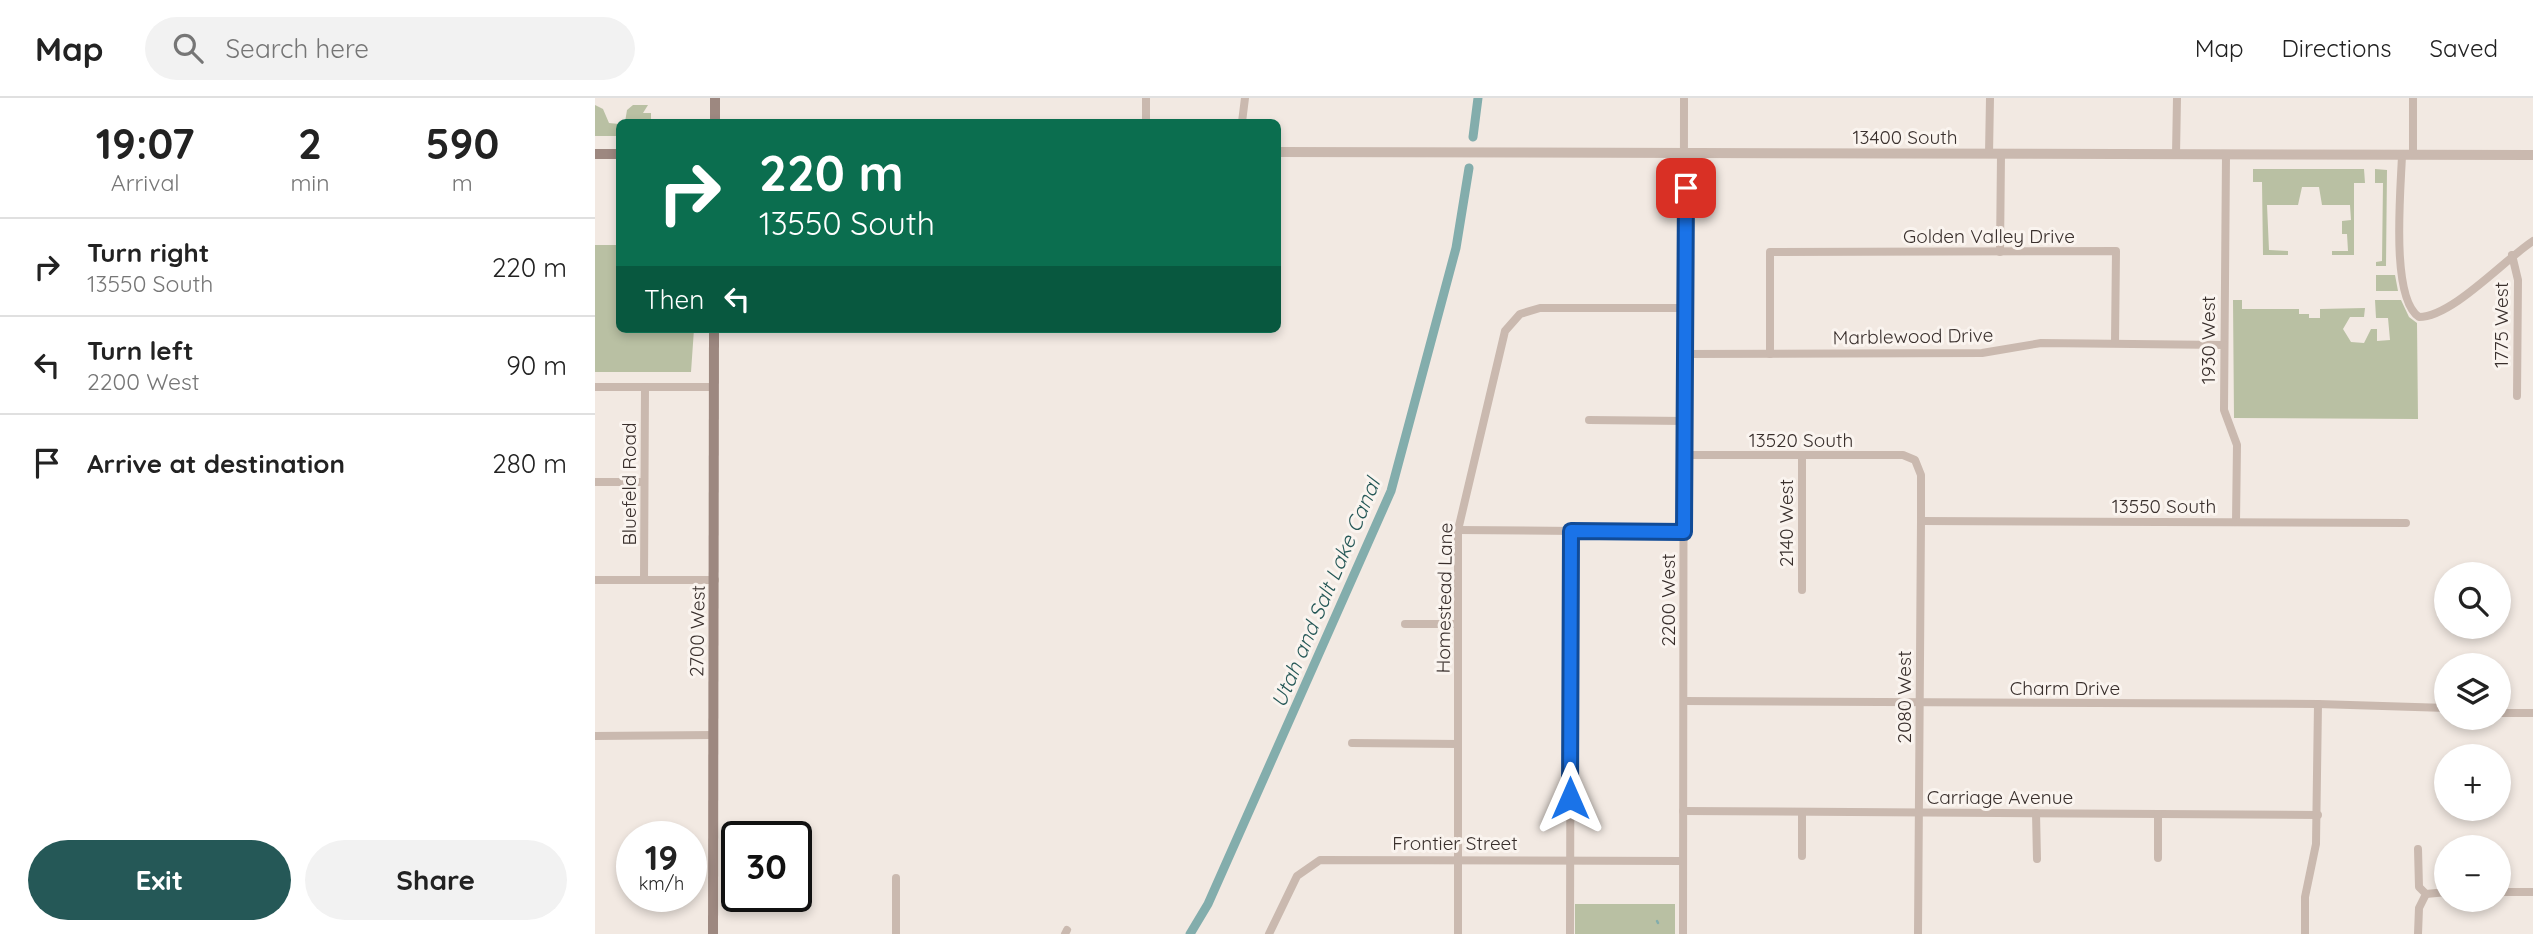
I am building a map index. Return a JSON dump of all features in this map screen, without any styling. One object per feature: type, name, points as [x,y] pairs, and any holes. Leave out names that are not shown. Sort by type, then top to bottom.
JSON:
[{"type":"main road","points":[[715,98],[715,119]]},
{"type":"main road","points":[[595,154],[616,154]]},
{"type":"main road","name":"2700 West","points":[[713,934],[714,333]]},
{"type":"street","points":[[1146,98],[1146,119]]},
{"type":"street","points":[[1242,119],[1245,98]]},
{"type":"street","name":"2200 West","points":[[1683,934],[1686,308],[1684,98]]},
{"type":"street","points":[[1989,154],[1990,98]]},
{"type":"street","points":[[2176,155],[2177,98]]},
{"type":"street","points":[[2413,98],[2401,261],[2403,288],[2410,308],[2419,317],[2425,317],[2455,303],[2512,255],[2533,241]]},
{"type":"street","name":"13400 South","points":[[1281,152],[2533,155]]},
{"type":"street","points":[[2000,252],[2001,155]]},
{"type":"street","name":"1930 West","points":[[2226,155],[2224,410],[2237,445],[2237,522]]},
{"type":"street","name":"Golden Valley Drive","points":[[1770,354],[1770,252],[2116,251],[2115,344]]},
{"type":"street","name":"1775 West","points":[[2512,255],[2518,281],[2517,396]]},
{"type":"street","name":"Homestead Lane","points":[[1458,934],[1458,530],[1504,331],[1520,314],[1540,308],[1686,308]]},
{"type":"street","name":"Marblewood Drive","points":[[1685,354],[1982,354],[2041,343],[2224,345]]},
{"type":"street","points":[[595,387],[713,387]]},
{"type":"street","name":"Bluefeld Road","points":[[645,387],[645,580]]},
{"type":"street","points":[[1589,419],[1685,421]]},
{"type":"street","name":"13520 South","points":[[1685,455],[1903,455],[1916,460]]},
{"type":"street","name":"2140 West","points":[[1802,456],[1802,590]]},
{"type":"street","name":"2080 West","points":[[1916,460],[1921,475],[1918,934]]},
{"type":"street","points":[[595,482],[644,482]]},
{"type":"street","name":"13550 South","points":[[1921,521],[2406,523]]},
{"type":"street","points":[[1458,530],[1684,532]]},
{"type":"street","points":[[1570,934],[1571,531]]},
{"type":"street","points":[[595,580],[715,580]]},
{"type":"street","points":[[1405,624],[1458,624]]},
{"type":"street","name":"Charm Drive","points":[[1684,701],[2318,704],[2434,708]]},
{"type":"street","points":[[2305,934],[2305,897],[2316,844],[2318,815],[2318,704]]},
{"type":"street","points":[[2511,713],[2533,713]]},
{"type":"street","points":[[595,736],[713,735]]},
{"type":"street","points":[[1352,743],[1458,744]]},
{"type":"street","name":"Carriage Avenue","points":[[1683,811],[2318,815]]},
{"type":"street","points":[[1801,856],[1802,812]]},
{"type":"street","points":[[2036,813],[2037,859]]},
{"type":"street","points":[[2158,814],[2158,858]]},
{"type":"street","points":[[2418,849],[2419,887],[2426,894]]},
{"type":"street","name":"Frontier Street","points":[[1269,934],[1297,876],[1319,860],[1683,861]]},
{"type":"street","points":[[895,878],[896,934]]},
{"type":"street","points":[[2511,892],[2533,892]]},
{"type":"street","points":[[2426,894],[2434,893]]},
{"type":"street","points":[[2418,934],[2419,908],[2426,894]]},
{"type":"green space","points":[[595,105],[603,109],[609,123],[616,124],[616,136],[595,136]]},
{"type":"green space","points":[[633,105],[648,105],[643,113],[651,113],[651,119],[626,119],[627,110]]},
{"type":"green space","points":[[2253,169],[2364,169],[2365,183],[2354,183],[2354,255],[2332,255],[2332,251],[2348,251],[2347,234],[2342,234],[2342,221],[2351,220],[2350,205],[2322,205],[2319,187],[2302,187],[2298,205],[2267,205],[2269,250],[2288,251],[2288,255],[2263,255],[2262,182],[2253,182]]},
{"type":"green space","points":[[2375,169],[2387,170],[2386,266],[2376,266],[2376,262],[2382,261],[2383,183],[2375,183]]},
{"type":"green space","points":[[595,245],[616,245],[616,333],[694,333],[691,372],[595,372]]},
{"type":"green space","points":[[2376,275],[2395,275],[2398,291],[2376,291]]},
{"type":"green space","points":[[2233,300],[2242,300],[2242,309],[2299,309],[2299,314],[2309,314],[2309,318],[2320,318],[2320,309],[2365,308],[2364,317],[2350,317],[2343,329],[2351,342],[2364,343],[2371,329],[2377,329],[2377,341],[2390,340],[2388,318],[2376,318],[2375,300],[2401,300],[2409,317],[2417,323],[2418,419],[2234,418]]},
{"type":"green space","points":[[1575,904],[1675,904],[1675,934],[1575,934]]},
{"type":"waterway","name":"Utah and Salt Lake Canal","points":[[1473,137],[1478,98]]},
{"type":"waterway","name":"Utah and Salt Lake Canal","points":[[1190,934],[1208,904],[1391,491],[1456,248],[1469,168]]},
{"type":"route","points":[[1570,798],[1571,531],[1684,532],[1686,188]]}]
